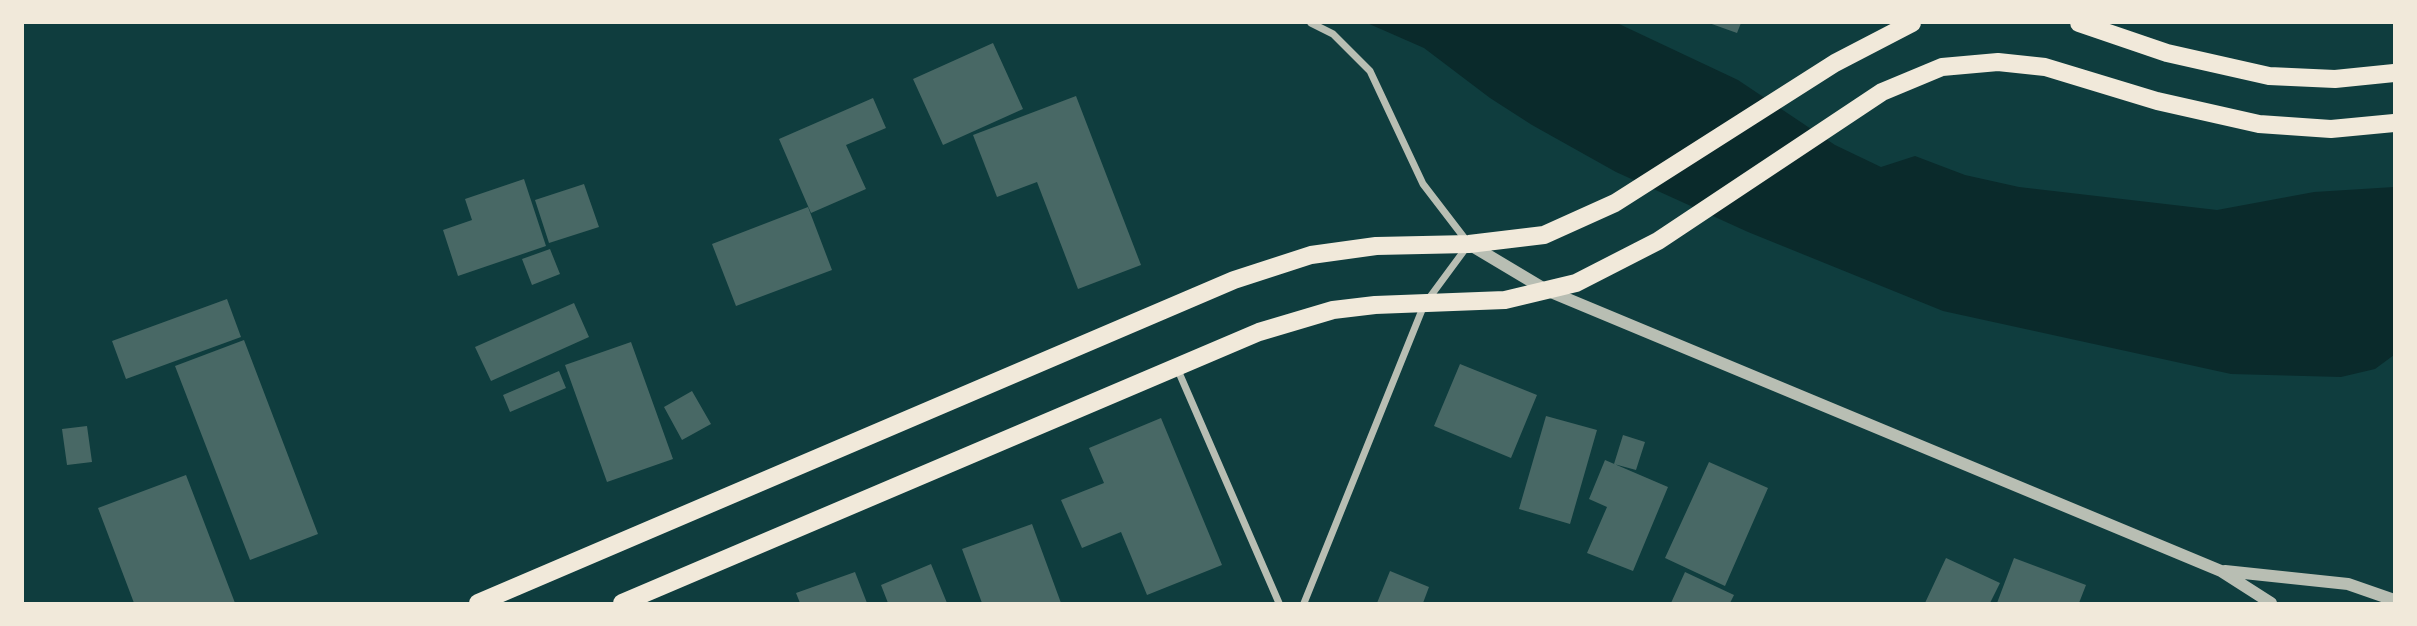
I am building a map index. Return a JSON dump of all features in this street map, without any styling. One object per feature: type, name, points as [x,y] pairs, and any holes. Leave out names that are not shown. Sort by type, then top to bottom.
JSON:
[{"type":"main road","points":[[478,603],[1234,280],[1311,255],[1376,246],[1469,244],[1544,235],[1615,203],[1835,63],[1912,23]]},
{"type":"main road","points":[[2079,23],[2167,53],[2269,76],[2335,79],[2394,74]]},
{"type":"main road","points":[[622,603],[1259,332],[1333,310],[1376,305],[1504,300],[1576,283],[1658,241],[1882,92],[1942,67],[1998,62],[2045,66],[2157,101],[2259,124],[2331,129],[2394,123]]},
{"type":"street","points":[[1311,23],[1334,34],[1370,71],[1423,184],[1469,244],[1546,290],[2221,571],[2271,603]]},
{"type":"street","points":[[1304,603],[1424,305],[1469,244]]},
{"type":"street","points":[[1176,367],[1279,603]]},
{"type":"street","points":[[2221,571],[2348,584],[2394,600]]},
{"type":"water","points":[[1367,23],[1617,23],[1738,80],[1835,145],[1881,167],[1915,156],[1965,175],[2019,187],[2217,210],[2314,192],[2394,187],[2394,355],[2375,369],[2341,377],[2231,374],[1943,311],[1748,232],[1616,172],[1490,98],[1424,48]]},
{"type":"building","points":[[1709,23],[1741,23],[1737,33]]},
{"type":"building","points":[[993,43],[1023,109],[943,145],[913,79]]},
{"type":"building","points":[[1076,96],[1141,265],[1078,289],[1037,182],[997,197],[973,135]]},
{"type":"building","points":[[873,98],[886,128],[846,145],[866,189],[811,213],[779,139]]},
{"type":"building","points":[[524,179],[546,246],[458,276],[443,230],[472,220],[465,199]]},
{"type":"building","points":[[584,184],[599,227],[549,243],[535,200]]},
{"type":"building","points":[[808,207],[832,270],[736,306],[712,244]]},
{"type":"building","points":[[550,249],[560,274],[532,285],[522,259]]},
{"type":"building","points":[[227,299],[241,337],[126,379],[112,341]]},
{"type":"building","points":[[574,303],[589,337],[491,381],[475,347]]},
{"type":"building","points":[[244,340],[318,534],[250,560],[175,366]]},
{"type":"building","points":[[631,342],[673,459],[607,482],[565,365]]},
{"type":"building","points":[[1460,364],[1537,395],[1511,458],[1434,426]]},
{"type":"building","points":[[559,371],[566,388],[510,412],[503,395]]},
{"type":"building","points":[[692,391],[711,424],[682,440],[664,407]]},
{"type":"building","points":[[1546,416],[1597,430],[1570,524],[1519,509]]},
{"type":"building","points":[[1161,418],[1222,565],[1147,595],[1121,532],[1082,548],[1061,500],[1104,483],[1089,448]]},
{"type":"building","points":[[87,426],[92,462],[67,465],[62,429]]},
{"type":"building","points":[[1623,435],[1645,442],[1636,470],[1614,464]]},
{"type":"building","points":[[1605,460],[1668,487],[1633,571],[1587,553],[1607,507],[1589,499]]},
{"type":"building","points":[[1709,462],[1768,488],[1725,586],[1665,558]]},
{"type":"building","points":[[186,475],[235,603],[134,603],[98,508]]},
{"type":"building","points":[[1032,524],[1061,603],[982,603],[962,549]]},
{"type":"building","points":[[1946,558],[2000,583],[1990,603],[1925,603]]},
{"type":"building","points":[[2014,558],[2086,585],[2079,603],[1997,603]]},
{"type":"building","points":[[931,564],[947,603],[888,603],[881,585]]},
{"type":"building","points":[[1390,571],[1429,587],[1423,603],[1377,603]]},
{"type":"building","points":[[855,572],[867,603],[800,603],[796,593]]},
{"type":"building","points":[[1685,572],[1734,595],[1730,603],[1671,603]]}]
